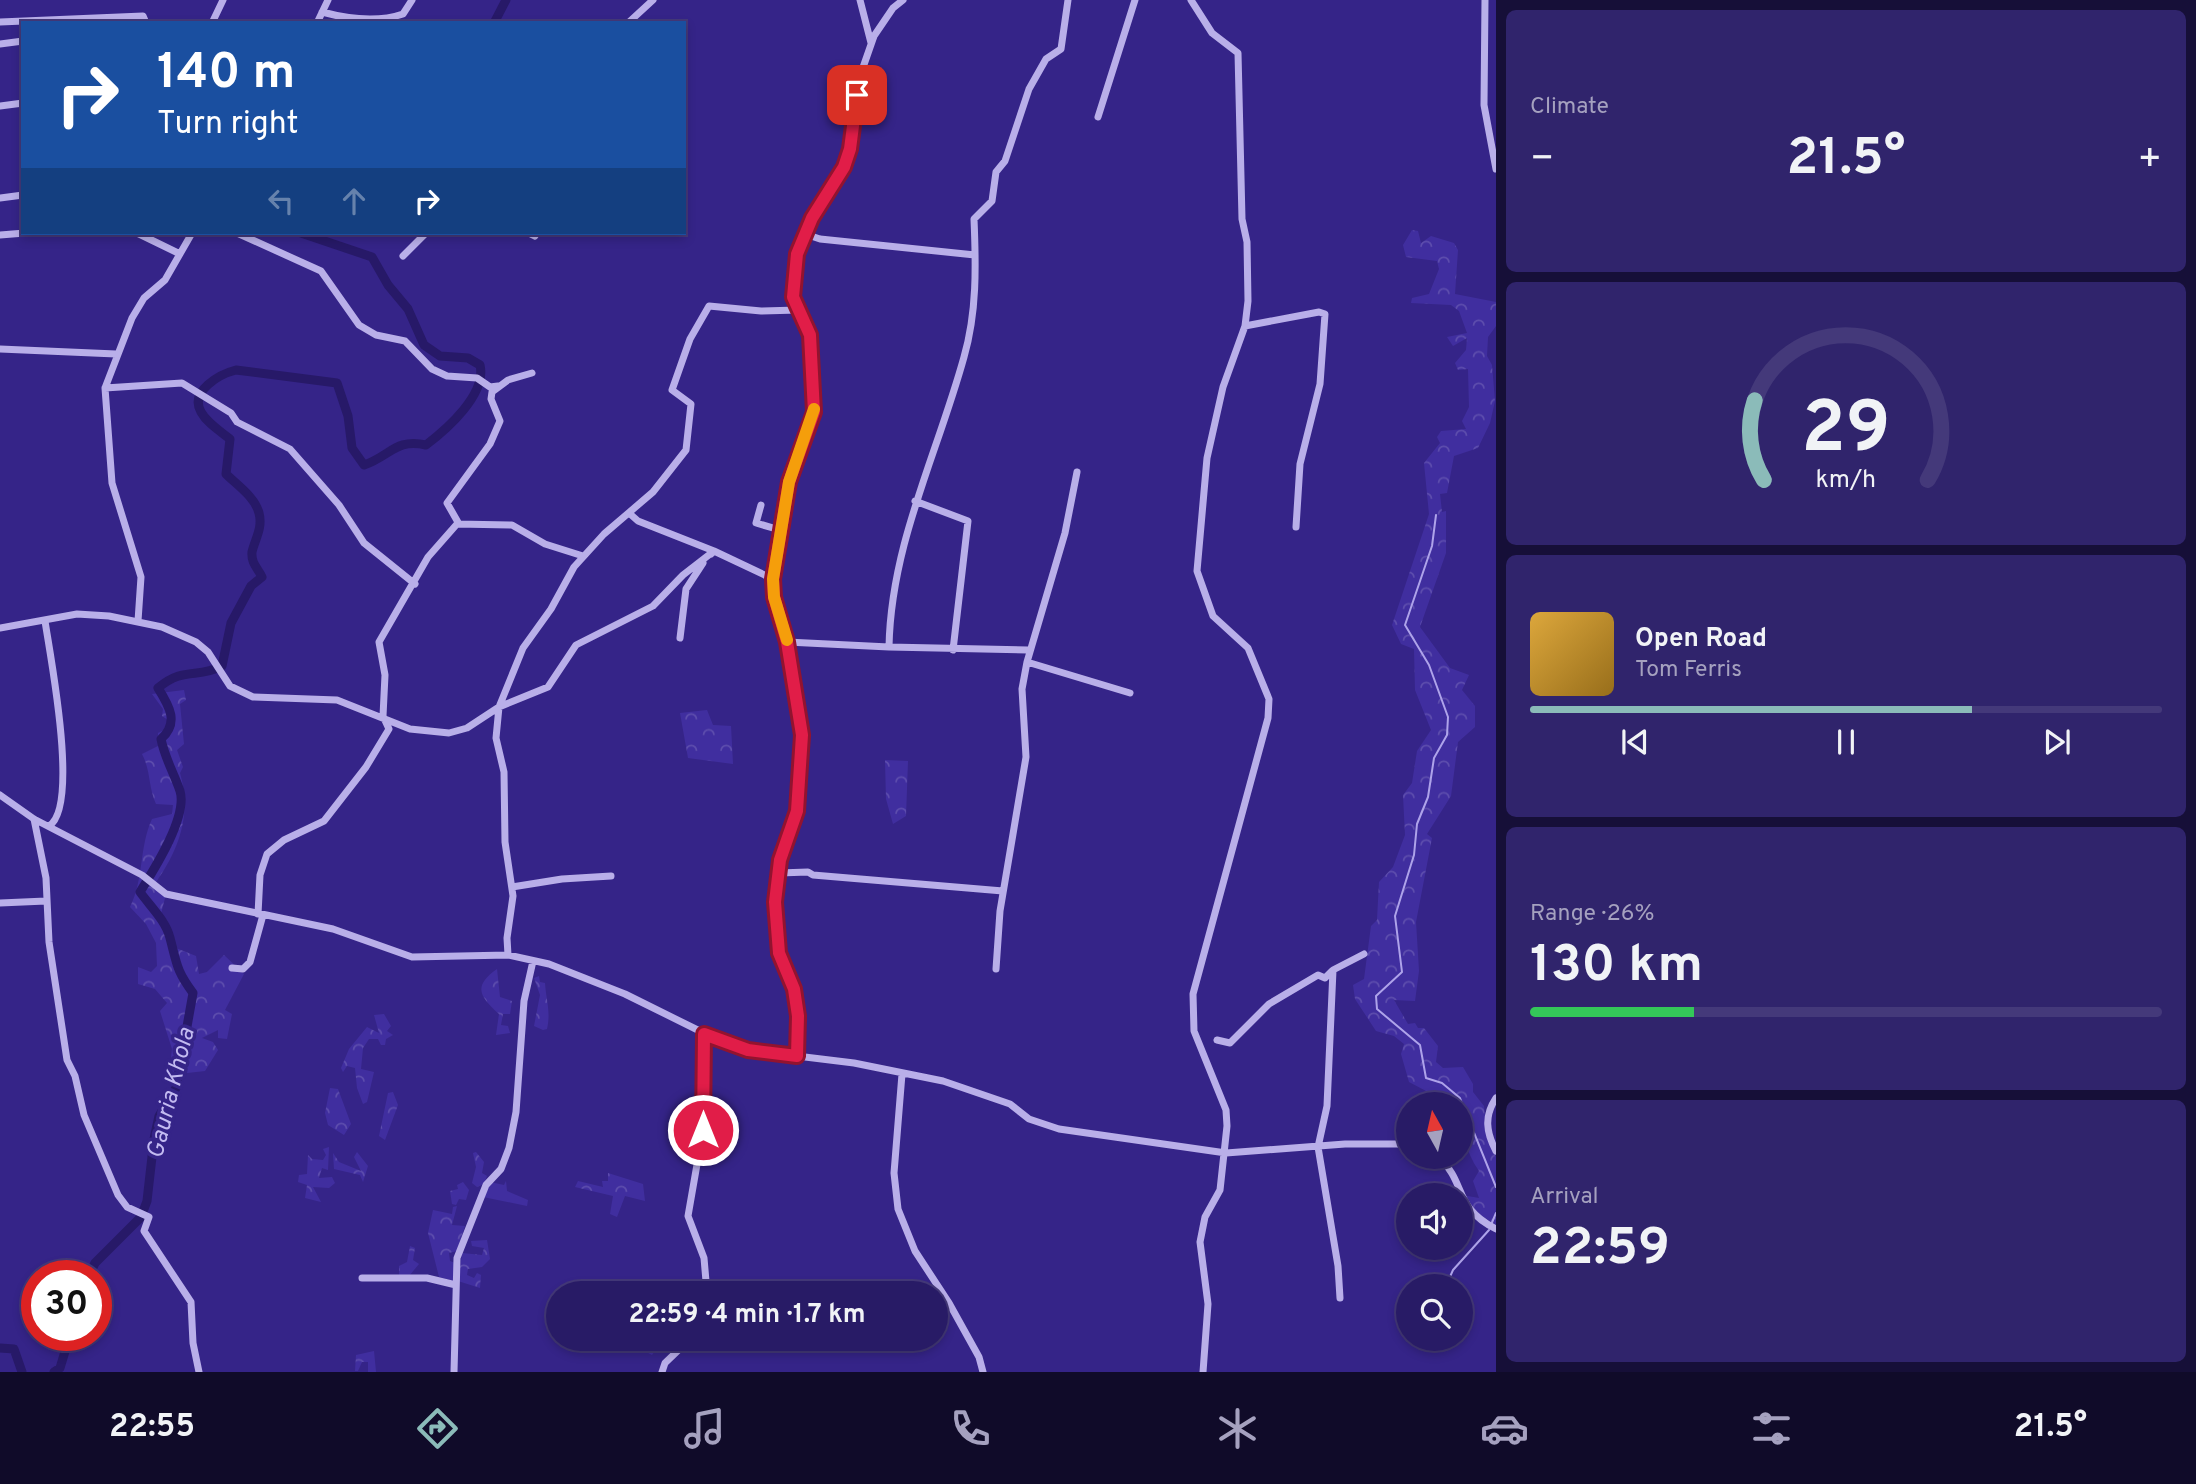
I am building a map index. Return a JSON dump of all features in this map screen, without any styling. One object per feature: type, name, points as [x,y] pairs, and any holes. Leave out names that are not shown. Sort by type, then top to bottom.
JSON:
[{"type":"street","points":[[213,21],[223,0]]},
{"type":"street","points":[[318,21],[328,0]]},
{"type":"street","points":[[322,12],[366,20],[399,19],[412,0]]},
{"type":"street","points":[[630,21],[653,0]]},
{"type":"street","points":[[860,0],[872,44]]},
{"type":"street","points":[[797,1056],[798,1016],[794,989],[782,962],[776,935],[779,873],[797,811],[802,735],[787,642],[774,597],[773,579],[789,482],[814,412],[810,335],[798,310],[793,280],[797,254],[812,218],[844,167],[850,149],[860,76],[872,44],[893,8],[903,0]]},
{"type":"street","points":[[889,647],[895,576],[915,502],[964,356],[973,305],[974,219],[992,201],[996,172],[1005,161],[1029,89],[1046,60],[1061,49],[1068,0]]},
{"type":"street","points":[[1098,117],[1135,0]]},
{"type":"street","points":[[1192,0],[1212,33],[1235,49],[1239,60],[1242,219],[1249,274],[1245,326],[1223,387],[1207,458],[1198,570],[1207,606],[1213,617],[1248,648],[1269,699],[1268,718],[1193,994],[1194,1031],[1226,1110],[1226,1153],[1220,1190],[1205,1217],[1200,1242],[1208,1304],[1203,1372]]},
{"type":"street","points":[[1485,0],[1484,105],[1496,169]]},
{"type":"street","points":[[24,21],[143,16],[145,21]]},
{"type":"street","points":[[0,22],[21,21]]},
{"type":"street","points":[[0,44],[21,41]]},
{"type":"street","points":[[0,106],[21,103]]},
{"type":"street","points":[[0,198],[21,195]]},
{"type":"street","points":[[0,235],[21,233]]},
{"type":"street","points":[[805,234],[820,239],[975,255]]},
{"type":"street","points":[[141,235],[180,254]]},
{"type":"street","points":[[138,621],[141,578],[112,482],[105,388],[116,354],[144,298],[164,280],[191,235]]},
{"type":"street","points":[[241,235],[321,271],[359,325],[376,335],[405,341],[432,369],[447,376],[477,377],[494,387]]},
{"type":"street","points":[[403,256],[424,235]]},
{"type":"street","points":[[508,955],[512,887],[505,842],[505,783],[496,738],[499,707],[523,648],[583,556],[653,492],[686,450],[691,404],[672,390],[690,339],[709,306],[761,311],[798,310]]},
{"type":"street","points":[[1245,326],[1319,312],[1325,314],[1320,384],[1300,464],[1296,527]]},
{"type":"street","points":[[0,349],[116,354]]},
{"type":"street","points":[[459,524],[447,503],[493,439],[500,421],[491,399],[494,387],[520,374],[532,373]]},
{"type":"street","points":[[105,388],[182,383],[231,413],[237,422],[280,443],[302,459],[323,490],[340,505],[364,543],[415,584]]},
{"type":"street","points":[[996,969],[1003,891],[1026,757],[1021,689],[1028,650],[1065,533],[1077,472]]},
{"type":"street","points":[[915,502],[968,521],[953,650]]},
{"type":"street","points":[[761,505],[756,523],[780,530]]},
{"type":"street","points":[[629,513],[638,521],[714,551],[773,579]]},
{"type":"street","points":[[232,968],[243,969],[250,962],[261,915],[260,875],[267,854],[284,840],[324,821],[366,767],[389,729],[383,716],[385,675],[379,642],[439,543],[459,524],[512,525],[545,544],[583,556]]},
{"type":"street","points":[[680,638],[686,589],[714,551]]},
{"type":"street","points":[[0,628],[77,614],[138,621],[182,634],[208,652],[221,677],[230,686],[253,697],[337,700],[410,729],[453,733],[467,728],[499,707],[548,687],[576,645],[653,606],[683,575],[714,551]]},
{"type":"street","points":[[45,621],[63,756],[58,816],[49,826]]},
{"type":"street","points":[[787,642],[953,650],[1028,650]]},
{"type":"street","points":[[1027,662],[1130,693]]},
{"type":"street","points":[[0,795],[34,819],[142,875],[154,885],[178,897],[333,929],[412,957],[508,955],[533,961],[593,980],[704,1034],[748,1050],[854,1063],[987,1094],[1010,1104],[1029,1119],[1059,1129],[1226,1153],[1396,1144]]},
{"type":"street","points":[[34,819],[37,849],[46,878],[56,995],[68,1060],[75,1076],[84,1115],[118,1195],[127,1207],[149,1217],[144,1231],[191,1301],[193,1343],[199,1372]]},
{"type":"street","points":[[779,873],[808,872],[813,875],[1003,891]]},
{"type":"street","points":[[512,887],[562,879],[611,876]]},
{"type":"street","points":[[0,903],[46,901]]},
{"type":"street","points":[[1217,1040],[1230,1043],[1269,1004],[1295,986],[1318,975],[1325,978],[1333,970],[1364,954]]},
{"type":"street","points":[[454,1372],[457,1258],[486,1185],[501,1169],[509,1147],[516,1112],[524,1000],[533,961]]},
{"type":"street","points":[[1333,970],[1327,1106],[1318,1147],[1338,1266],[1340,1298]]},
{"type":"street","points":[[704,1034],[703,1130],[688,1216],[704,1258],[706,1281]]},
{"type":"street","points":[[902,1074],[894,1173],[898,1209],[915,1251],[949,1303],[979,1357],[982,1372]]},
{"type":"street","points":[[1496,1098],[1490,1106],[1487,1127],[1496,1151]]},
{"type":"street","points":[[1448,1169],[1470,1212],[1493,1227]]},
{"type":"street","points":[[362,1278],[427,1278],[456,1285]]},
{"type":"street","points":[[662,1372],[665,1363],[678,1351]]},
{"type":"green space","points":[[1412,230],[1418,231],[1421,243],[1431,236],[1454,243],[1458,250],[1455,294],[1496,302],[1496,326],[1488,337],[1487,356],[1492,365],[1495,401],[1490,423],[1478,448],[1454,456],[1447,493],[1440,494],[1442,512],[1446,511],[1446,553],[1420,627],[1450,668],[1469,675],[1462,690],[1475,706],[1475,727],[1458,742],[1451,796],[1427,834],[1432,838],[1416,922],[1419,971],[1415,1001],[1394,1000],[1408,1024],[1415,1023],[1418,1028],[1424,1028],[1438,1046],[1436,1062],[1443,1068],[1463,1067],[1473,1084],[1473,1092],[1428,1092],[1409,1082],[1401,1054],[1404,1044],[1394,1036],[1376,1031],[1355,999],[1353,985],[1364,979],[1371,926],[1377,920],[1379,882],[1393,867],[1405,835],[1403,795],[1412,783],[1417,751],[1431,730],[1415,690],[1414,649],[1401,644],[1392,625],[1429,514],[1424,463],[1440,443],[1437,437],[1441,431],[1466,429],[1462,421],[1469,407],[1468,369],[1458,370],[1455,363],[1466,350],[1467,338],[1453,346],[1447,337],[1467,333],[1459,311],[1451,305],[1411,303],[1412,298],[1429,294],[1439,269],[1437,261],[1406,257],[1403,245]]},
{"type":"green space","points":[[184,690],[186,700],[180,704],[184,744],[177,750],[183,767],[180,773],[185,803],[184,818],[170,859],[154,885],[166,894],[161,914],[176,948],[196,956],[199,974],[207,972],[224,955],[244,974],[225,1010],[232,1014],[227,1039],[218,1038],[218,1030],[202,1038],[213,1042],[218,1050],[205,1071],[169,1075],[172,1049],[160,1011],[167,1003],[155,989],[138,984],[138,967],[151,972],[157,966],[156,943],[146,924],[130,907],[138,886],[145,841],[152,819],[172,814],[173,805],[156,804],[142,754],[158,746],[158,733],[166,729],[168,720],[162,716],[163,709],[152,694]]},
{"type":"green space","points":[[707,710],[713,725],[731,726],[733,764],[688,758],[680,713]]},
{"type":"green space","points":[[885,760],[908,761],[906,816],[893,824],[886,799]]},
{"type":"green space","points":[[497,969],[500,997],[512,1001],[510,1014],[503,1014],[501,1025],[508,1026],[510,1033],[496,1035],[499,1014],[481,991],[484,981]]},
{"type":"green space","points":[[539,976],[540,982],[545,983],[548,1011],[547,1029],[543,1030],[534,1026],[540,995],[534,978]]},
{"type":"green space","points":[[384,1014],[391,1026],[387,1031],[393,1035],[386,1039],[385,1045],[381,1045],[378,1039],[369,1039],[363,1048],[361,1069],[374,1072],[367,1102],[363,1104],[357,1088],[355,1068],[347,1066],[343,1072],[341,1068],[349,1049],[367,1027],[379,1033],[374,1015]]},
{"type":"green space","points":[[330,1088],[338,1089],[351,1124],[344,1135],[328,1125],[325,1113]]},
{"type":"green space","points":[[393,1092],[398,1105],[385,1140],[379,1136],[388,1093]]},
{"type":"green space","points":[[1474,1093],[1484,1106],[1488,1141],[1496,1157],[1496,1225],[1473,1210],[1473,1197],[1479,1198],[1473,1181],[1479,1171],[1474,1163]]},
{"type":"green space","points":[[329,1147],[328,1170],[322,1168],[319,1178],[332,1177],[335,1183],[329,1188],[313,1187],[321,1202],[305,1198],[307,1185],[298,1182],[299,1175],[307,1174],[308,1155],[312,1159],[323,1160],[326,1155],[323,1149]]},
{"type":"green space","points":[[357,1152],[368,1166],[363,1182],[360,1175],[334,1169],[333,1153],[339,1162],[361,1171],[354,1157]]},
{"type":"green space","points":[[476,1152],[484,1162],[482,1173],[487,1176],[484,1184],[477,1187],[472,1183],[476,1167],[473,1153]]},
{"type":"green space","points":[[608,1173],[643,1184],[645,1201],[625,1196],[617,1217],[610,1214],[613,1196],[575,1187],[578,1181],[603,1187],[602,1181],[608,1181]]},
{"type":"green space","points":[[506,1181],[507,1191],[528,1200],[527,1206],[483,1197],[490,1182],[504,1185]]},
{"type":"green space","points":[[463,1182],[469,1190],[466,1200],[459,1199],[456,1205],[452,1204],[450,1191],[458,1189],[457,1185]]},
{"type":"green space","points":[[457,1206],[452,1225],[465,1226],[457,1251],[449,1253],[450,1261],[455,1263],[454,1281],[439,1277],[428,1233],[433,1210],[452,1214],[453,1207]]},
{"type":"green space","points":[[487,1240],[490,1259],[482,1267],[468,1269],[467,1275],[474,1278],[477,1273],[481,1275],[480,1288],[458,1281],[462,1253],[482,1255],[484,1248],[472,1246],[471,1241]]},
{"type":"green space","points":[[410,1246],[415,1248],[413,1260],[419,1264],[409,1276],[399,1275],[399,1266],[407,1262]]},
{"type":"green space","points":[[374,1351],[376,1372],[368,1372],[368,1362],[362,1362],[358,1371],[355,1371],[356,1355]]},
{"type":"waterway","name":"Gauria Khola","points":[[495,21],[506,0]]},
{"type":"waterway","name":"Gauria Khola","points":[[98,1260],[141,1217],[147,1201],[159,1116],[176,1088],[193,993],[180,972],[165,926],[140,892],[168,843],[181,802],[180,791],[161,739],[170,727],[171,715],[158,688],[175,677],[222,666],[231,623],[251,586],[262,577],[252,556],[259,529],[257,507],[226,474],[230,439],[214,427],[201,412],[199,397],[208,385],[222,375],[236,370],[337,383],[348,416],[352,448],[364,465],[400,446],[416,443],[426,445],[444,430],[472,399],[481,376],[480,365],[468,358],[440,356],[424,345],[408,309],[388,285],[372,257],[307,235]]},
{"type":"waterway","points":[[1436,515],[1432,546],[1405,625],[1429,665],[1448,717],[1447,735],[1434,758],[1428,797],[1417,824],[1414,855],[1395,916],[1402,972],[1376,996],[1377,1009],[1420,1045],[1426,1078],[1442,1083],[1460,1098],[1496,1187]]},
{"type":"waterway","points":[[1491,1225],[1496,1213]]},
{"type":"waterway","points":[[1451,1274],[1489,1230]]},
{"type":"waterway","name":"Gauria Khola","points":[[0,1348],[14,1349],[22,1372]]},
{"type":"waterway","name":"Gauria Khola","points":[[54,1372],[60,1368],[65,1351]]},
{"type":"slow traffic","points":[[787,640],[774,597],[773,579],[783,504],[814,409]]},
{"type":"route","points":[[703,1130],[704,1034],[748,1050],[797,1056],[798,1016],[794,989],[779,953],[775,902],[780,860],[797,811],[802,735],[787,642],[774,597],[773,579],[783,504],[814,412],[810,335],[793,297],[797,254],[812,218],[844,167],[850,149],[857,95]]}]
